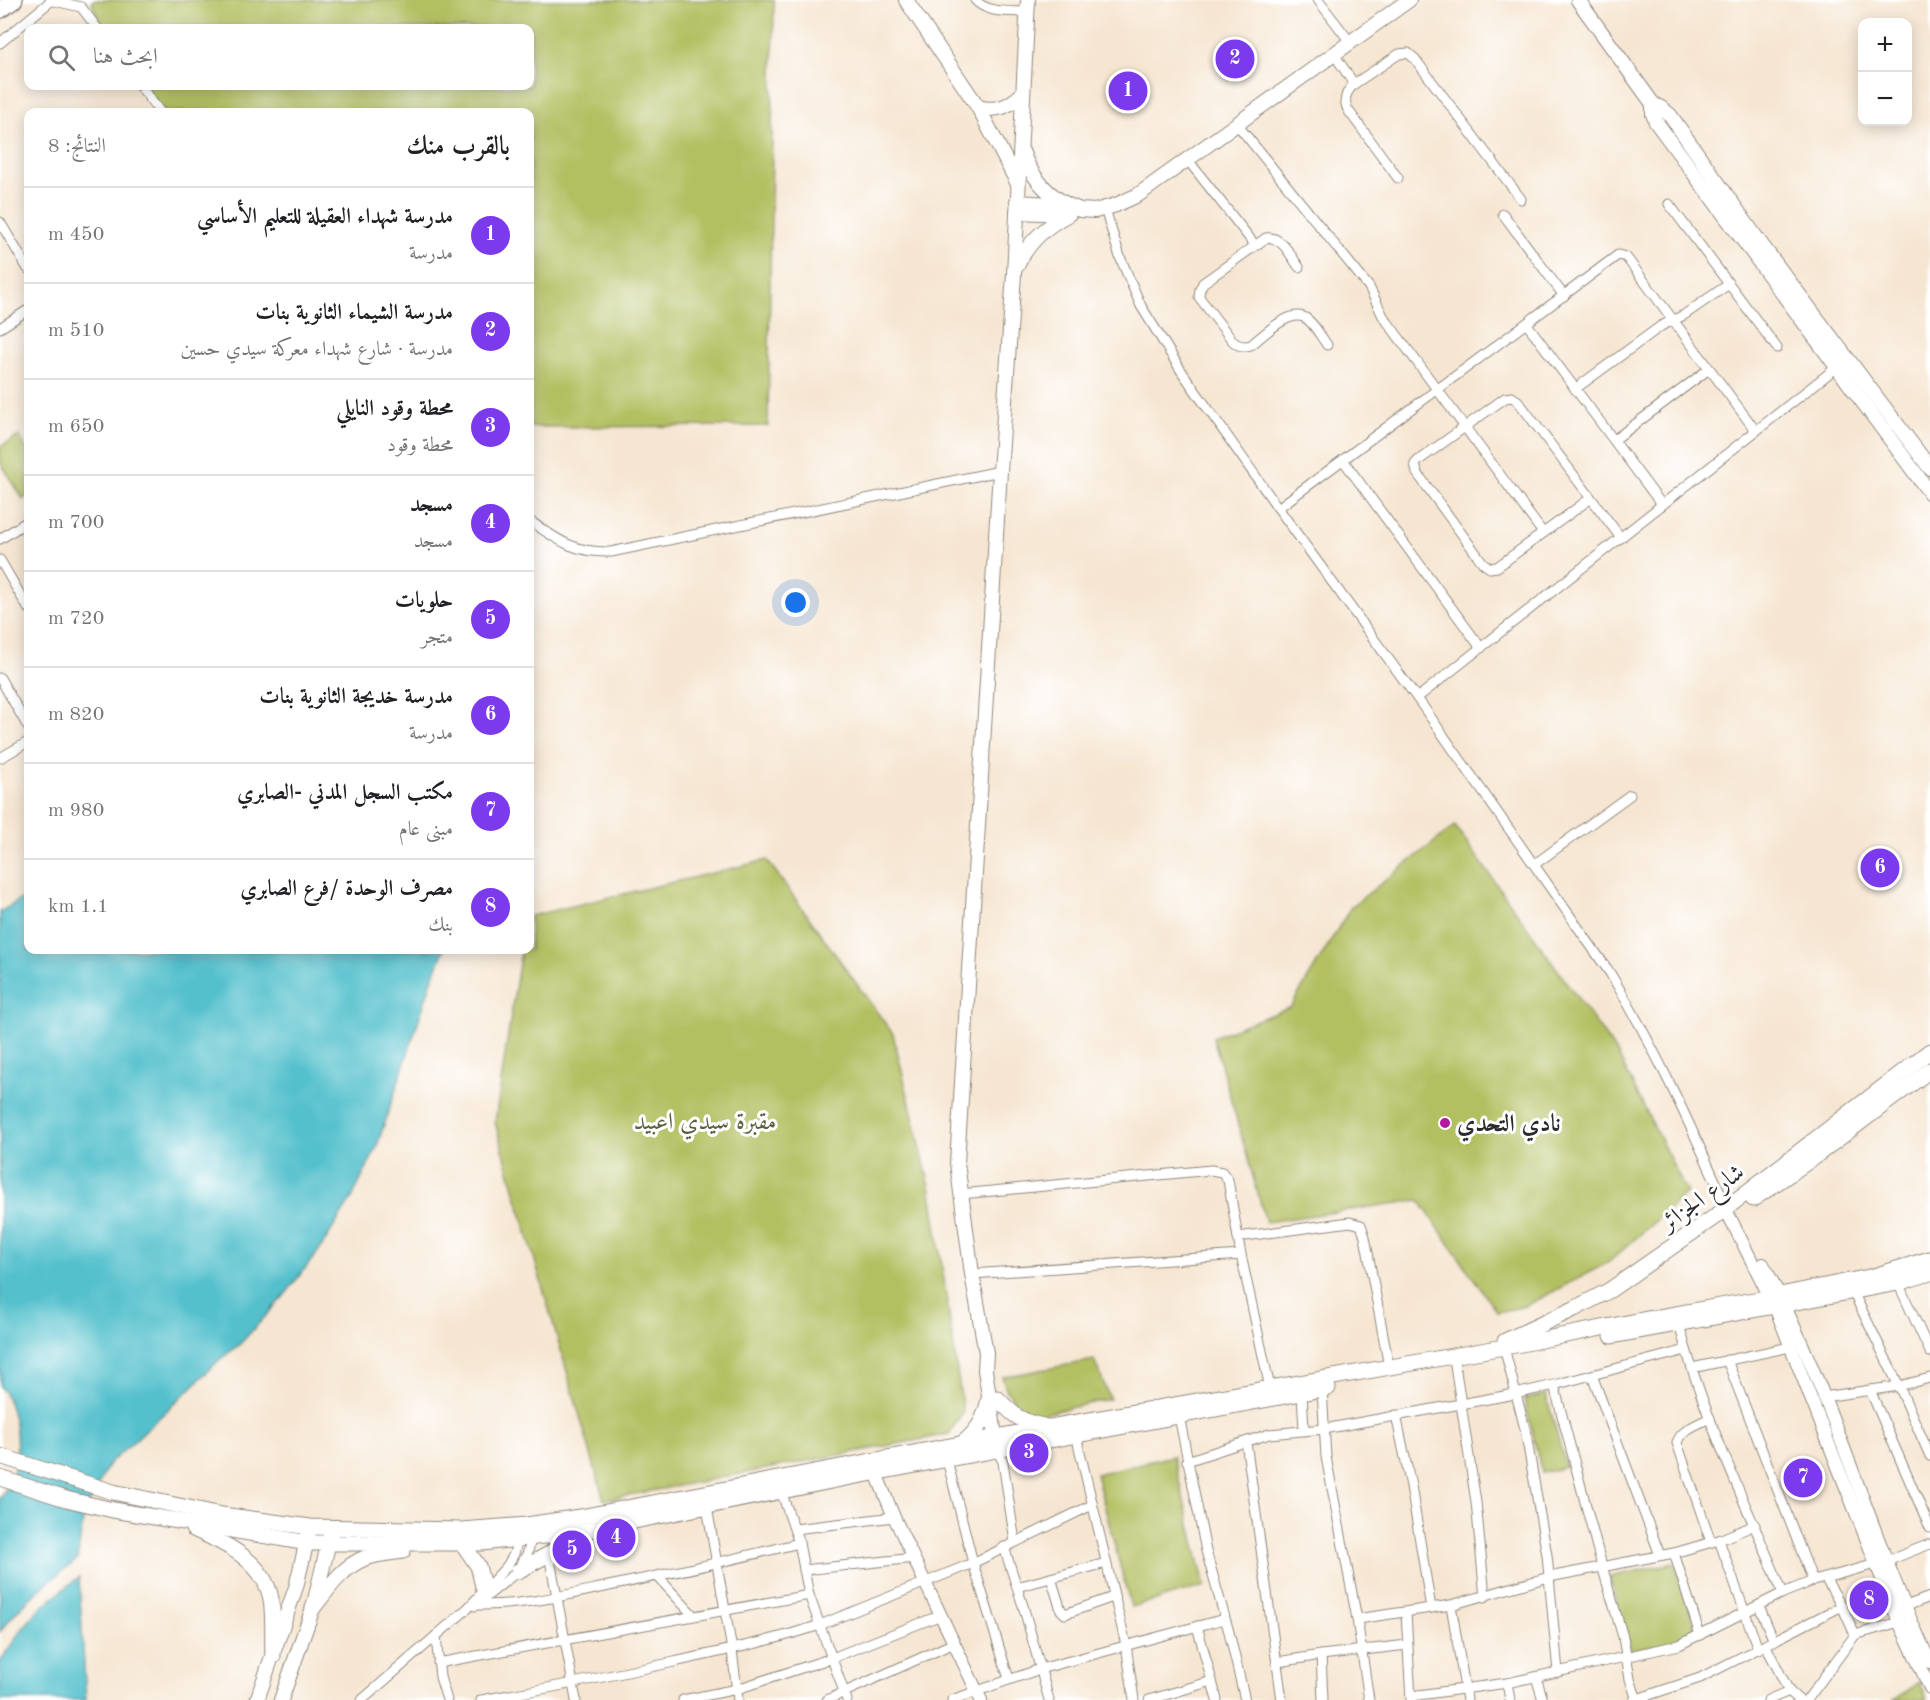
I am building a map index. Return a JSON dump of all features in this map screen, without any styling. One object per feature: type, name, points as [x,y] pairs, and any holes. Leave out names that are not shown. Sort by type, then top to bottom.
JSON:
[{"type":"highway","points":[[0,10],[14,0]]},
{"type":"main road","points":[[906,0],[978,107],[1018,184]]},
{"type":"main road","points":[[1017,207],[1095,211],[1138,195],[1409,0]]},
{"type":"main road","points":[[1578,0],[1653,104],[1670,115],[1763,247],[1930,468]]},
{"type":"main road","points":[[1001,1447],[985,1362],[986,1353],[972,1274],[957,1163],[1014,274],[1028,6]]},
{"type":"main road","points":[[978,107],[1002,108],[1010,105],[1023,93]]},
{"type":"main road","points":[[1653,104],[1656,122],[1930,493]]},
{"type":"main road","points":[[1020,141],[1026,161],[1036,179],[1050,194],[1072,210]]},
{"type":"main road","points":[[1014,274],[1024,252],[1039,234],[1072,210]]},
{"type":"main road","name":"شارع الجزائر","points":[[1521,1344],[1599,1304],[1728,1208],[1930,1051]]},
{"type":"main road","name":"شارع الجزائر","points":[[1494,1354],[1610,1290],[1728,1208],[1810,1160],[1930,1070]]},
{"type":"main road","points":[[331,1535],[428,1544],[463,1544],[526,1532],[580,1517],[960,1445],[1001,1447],[1049,1427],[1389,1367],[1494,1354],[1679,1324],[1778,1301],[1930,1259]]},
{"type":"main road","points":[[0,1478],[66,1499],[113,1510],[174,1520],[309,1535],[461,1530],[580,1532],[947,1460],[1001,1447],[1455,1365],[1521,1344],[1647,1319],[1853,1292],[1898,1283],[1930,1273]]},
{"type":"main road","points":[[993,1399],[1014,1416],[1033,1424],[1049,1427]]},
{"type":"main road","points":[[960,1445],[970,1438],[984,1420],[993,1399]]},
{"type":"main road","points":[[0,1456],[113,1492],[309,1535]]},
{"type":"main road","points":[[174,1520],[230,1546],[257,1570],[266,1583],[271,1598],[273,1656]]},
{"type":"main road","points":[[518,1571],[549,1554],[580,1532]]},
{"type":"main road","points":[[256,1700],[296,1587],[309,1535]]},
{"type":"main road","points":[[281,1700],[314,1608],[331,1535]]},
{"type":"main road","points":[[314,1608],[334,1580],[356,1563],[378,1555],[428,1544]]},
{"type":"main road","points":[[463,1544],[478,1566],[480,1598]]},
{"type":"street","points":[[0,43],[51,0],[81,4],[94,24]]},
{"type":"street","points":[[975,0],[990,9],[1028,6]]},
{"type":"street","points":[[1318,0],[1351,42]]},
{"type":"street","points":[[1398,178],[1346,105],[1347,92],[1354,84],[1399,54],[1408,53],[1412,55],[1521,199]]},
{"type":"street","points":[[1334,54],[1354,84]]},
{"type":"street","points":[[143,90],[157,108]]},
{"type":"street","points":[[1236,123],[1369,287],[1383,316],[1544,533]]},
{"type":"street","points":[[1187,159],[1255,245]]},
{"type":"street","points":[[1669,204],[1777,348]]},
{"type":"street","points":[[1105,209],[1120,257],[1149,321],[1204,404],[1534,864],[1610,973],[1633,1011],[1690,1125],[1728,1208],[1778,1301],[1823,1397],[1882,1563],[1899,1622],[1930,1688]]},
{"type":"street","points":[[1503,214],[1564,296]]},
{"type":"street","points":[[0,222],[24,261]]},
{"type":"street","points":[[1299,267],[1275,238],[1266,238],[1203,283],[1199,293],[1201,301],[1238,345],[1251,345],[1287,318],[1296,315],[1309,320],[1327,345]]},
{"type":"street","points":[[1278,508],[1616,256],[1624,256],[1756,431]]},
{"type":"street","points":[[1575,388],[1661,326],[1729,284]]},
{"type":"street","points":[[0,328],[24,313]]},
{"type":"street","points":[[1527,324],[1662,505]]},
{"type":"street","points":[[1417,698],[1837,367]]},
{"type":"street","points":[[1614,440],[1709,369]]},
{"type":"street","points":[[1591,498],[1497,567],[1487,567],[1417,473],[1415,467],[1419,460],[1505,398],[1515,399],[1591,498],[1621,538]]},
{"type":"street","points":[[1343,460],[1482,648]]},
{"type":"street","points":[[534,524],[573,547],[586,551],[611,552],[1000,471]]},
{"type":"street","points":[[0,539],[24,524]]},
{"type":"street","points":[[0,560],[24,601]]},
{"type":"street","points":[[0,678],[24,720]]},
{"type":"street","points":[[0,758],[24,744]]},
{"type":"street","points":[[1534,864],[1630,795]]},
{"type":"street","points":[[961,1194],[1211,1170],[1225,1175],[1228,1180],[1241,1255],[1270,1388]]},
{"type":"street","points":[[1238,1238],[1344,1222],[1357,1222],[1361,1225],[1389,1367]]},
{"type":"street","points":[[972,1274],[1241,1255]]},
{"type":"street","points":[[1898,1283],[1930,1352]]},
{"type":"street","points":[[1853,1292],[1930,1456]]},
{"type":"street","points":[[1778,1301],[1790,1347],[1882,1563],[1906,1606],[1928,1654]]},
{"type":"street","points":[[1679,1324],[1710,1418],[1783,1593]]},
{"type":"street","points":[[1692,1368],[1790,1347]]},
{"type":"street","points":[[1187,1461],[1269,1434],[1324,1429],[1515,1394],[1686,1350]]},
{"type":"street","points":[[1494,1354],[1515,1394],[1525,1430],[1547,1555],[1558,1672]]},
{"type":"street","points":[[1727,1360],[1813,1581]]},
{"type":"street","points":[[1455,1365],[1476,1502],[1485,1596]]},
{"type":"street","points":[[1592,1375],[1660,1555]]},
{"type":"street","points":[[1823,1397],[1899,1386],[1930,1378]]},
{"type":"street","points":[[1554,1385],[1623,1637],[1636,1700],[1700,1678],[1842,1606]]},
{"type":"street","points":[[1322,1389],[1326,1457],[1357,1619],[1369,1700]]},
{"type":"street","points":[[1870,1390],[1930,1528]]},
{"type":"street","points":[[1302,1393],[1304,1430]]},
{"type":"street","points":[[1179,1416],[1206,1551],[1245,1700]]},
{"type":"street","points":[[1396,1416],[1411,1486],[1431,1608]]},
{"type":"street","points":[[1710,1418],[1683,1432],[1677,1443],[1744,1612],[1766,1645],[1789,1691],[1799,1700]]},
{"type":"street","points":[[1076,1435],[1126,1645],[1134,1700]]},
{"type":"street","points":[[1246,1442],[1282,1700]]},
{"type":"street","points":[[1001,1447],[1015,1542]]},
{"type":"street","points":[[947,1460],[973,1563],[1009,1679]]},
{"type":"street","points":[[876,1473],[979,1696]]},
{"type":"street","points":[[781,1491],[799,1543],[809,1595],[846,1696]]},
{"type":"street","points":[[481,1700],[572,1685],[732,1650],[820,1625],[973,1563],[1092,1505]]},
{"type":"street","points":[[707,1507],[732,1650],[738,1700]]},
{"type":"street","points":[[795,1529],[894,1516]]},
{"type":"street","points":[[1357,1619],[1451,1605],[1549,1577],[1674,1553],[1715,1541],[1755,1525]]},
{"type":"street","points":[[362,1700],[480,1598],[518,1571],[528,1552],[526,1532]]},
{"type":"street","points":[[467,1609],[480,1598],[507,1566],[526,1532]]},
{"type":"street","points":[[480,1598],[503,1606],[556,1597],[717,1564],[799,1543]]},
{"type":"street","points":[[1406,1612],[1411,1698],[1507,1683],[1679,1646],[1783,1593],[1813,1581],[1882,1563],[1930,1544]]},
{"type":"street","points":[[1004,1547],[1049,1700]]},
{"type":"street","points":[[1674,1553],[1700,1635]]},
{"type":"street","points":[[549,1554],[563,1640],[576,1700]]},
{"type":"street","points":[[804,1570],[914,1558]]},
{"type":"street","points":[[1017,1587],[1106,1563]]},
{"type":"street","points":[[657,1576],[693,1615]]},
{"type":"street","points":[[1051,1578],[1061,1610],[1065,1614],[1113,1597]]},
{"type":"street","points":[[1825,1578],[1842,1606],[1855,1635]]},
{"type":"street","points":[[438,1663],[809,1595]]},
{"type":"street","points":[[1906,1606],[1930,1597]]},
{"type":"street","points":[[1451,1605],[1467,1700]]},
{"type":"street","points":[[1759,1605],[1766,1645]]},
{"type":"street","points":[[682,1700],[737,1689],[832,1658],[941,1615]]},
{"type":"street","points":[[952,1700],[979,1696],[1009,1679],[1040,1669],[1224,1619]]},
{"type":"street","points":[[1807,1700],[1855,1635],[1899,1622]]},
{"type":"street","points":[[1197,1626],[1217,1700]]},
{"type":"street","points":[[436,1636],[440,1677],[447,1700]]},
{"type":"street","points":[[827,1700],[846,1696],[954,1643]]},
{"type":"street","points":[[1278,1662],[1407,1645]]},
{"type":"street","points":[[1321,1655],[1323,1700]]},
{"type":"street","points":[[1536,1677],[1543,1700]]},
{"type":"street","points":[[1149,1700],[1212,1681]]},
{"type":"street","points":[[1507,1683],[1510,1700]]},
{"type":"street","points":[[1768,1700],[1789,1691]]},
{"type":"green space","points":[[93,0],[774,0],[768,426],[534,427],[534,108],[162,108],[147,90],[534,90],[534,24],[100,24],[92,3]]},
{"type":"green space","points":[[19,436],[24,445],[23,499],[0,462],[0,447]]},
{"type":"green space","name":"نادي التحدي","points":[[1455,826],[1617,1053],[1687,1193],[1609,1262],[1526,1306],[1497,1312],[1419,1200],[1266,1222],[1213,1037],[1291,1007],[1351,907]]},
{"type":"green space","name":"مقبرة سيدي اعبيد","points":[[767,860],[893,1034],[931,1191],[963,1411],[949,1434],[604,1500],[495,1122],[520,954],[534,954],[534,915]]},
{"type":"green space","points":[[1094,1360],[1110,1399],[1037,1415],[1022,1412],[1007,1391],[1002,1377]]},
{"type":"green space","points":[[1546,1394],[1566,1467],[1542,1473],[1524,1399]]},
{"type":"green space","points":[[1173,1456],[1205,1586],[1131,1607],[1096,1474]]},
{"type":"green space","points":[[1674,1563],[1697,1633],[1676,1642],[1631,1650],[1609,1577]]},
{"type":"green space","points":[[1920,1682],[1927,1700],[1894,1700]]},
{"type":"water","points":[[24,897],[24,954],[442,954],[376,1149],[352,1198],[320,1249],[284,1296],[240,1344],[218,1361],[108,1465],[84,1514],[77,1560],[25,1603],[0,1632],[0,1497],[8,1486],[13,1472],[16,1442],[12,1411],[0,1386],[0,912]]},
{"type":"water","points":[[79,1577],[86,1700],[0,1700],[0,1662],[19,1633],[39,1609]]},
{"type":"place","name":"مدرسة الشيماء الثانوية بنات","points":[[1235,59]]},
{"type":"place","name":"مدرسة شهداء العقيلة للتعليم الأساسي","points":[[1128,91]]},
{"type":"place","name":"مدرسة خديجة الثانوية بنات","points":[[1880,868]]},
{"type":"place","name":"نادي التحدي","points":[[1445,1123]]},
{"type":"place","name":"محطة وقود النايلي","points":[[1029,1453]]},
{"type":"place","name":"مكتب السجل المدني -الصابري","points":[[1803,1478]]},
{"type":"place","name":"مسجد","points":[[616,1538]]},
{"type":"place","name":"حلويات","points":[[572,1550]]},
{"type":"place","name":"مصرف الوحدة /فرع الصابري","points":[[1869,1600]]}]
